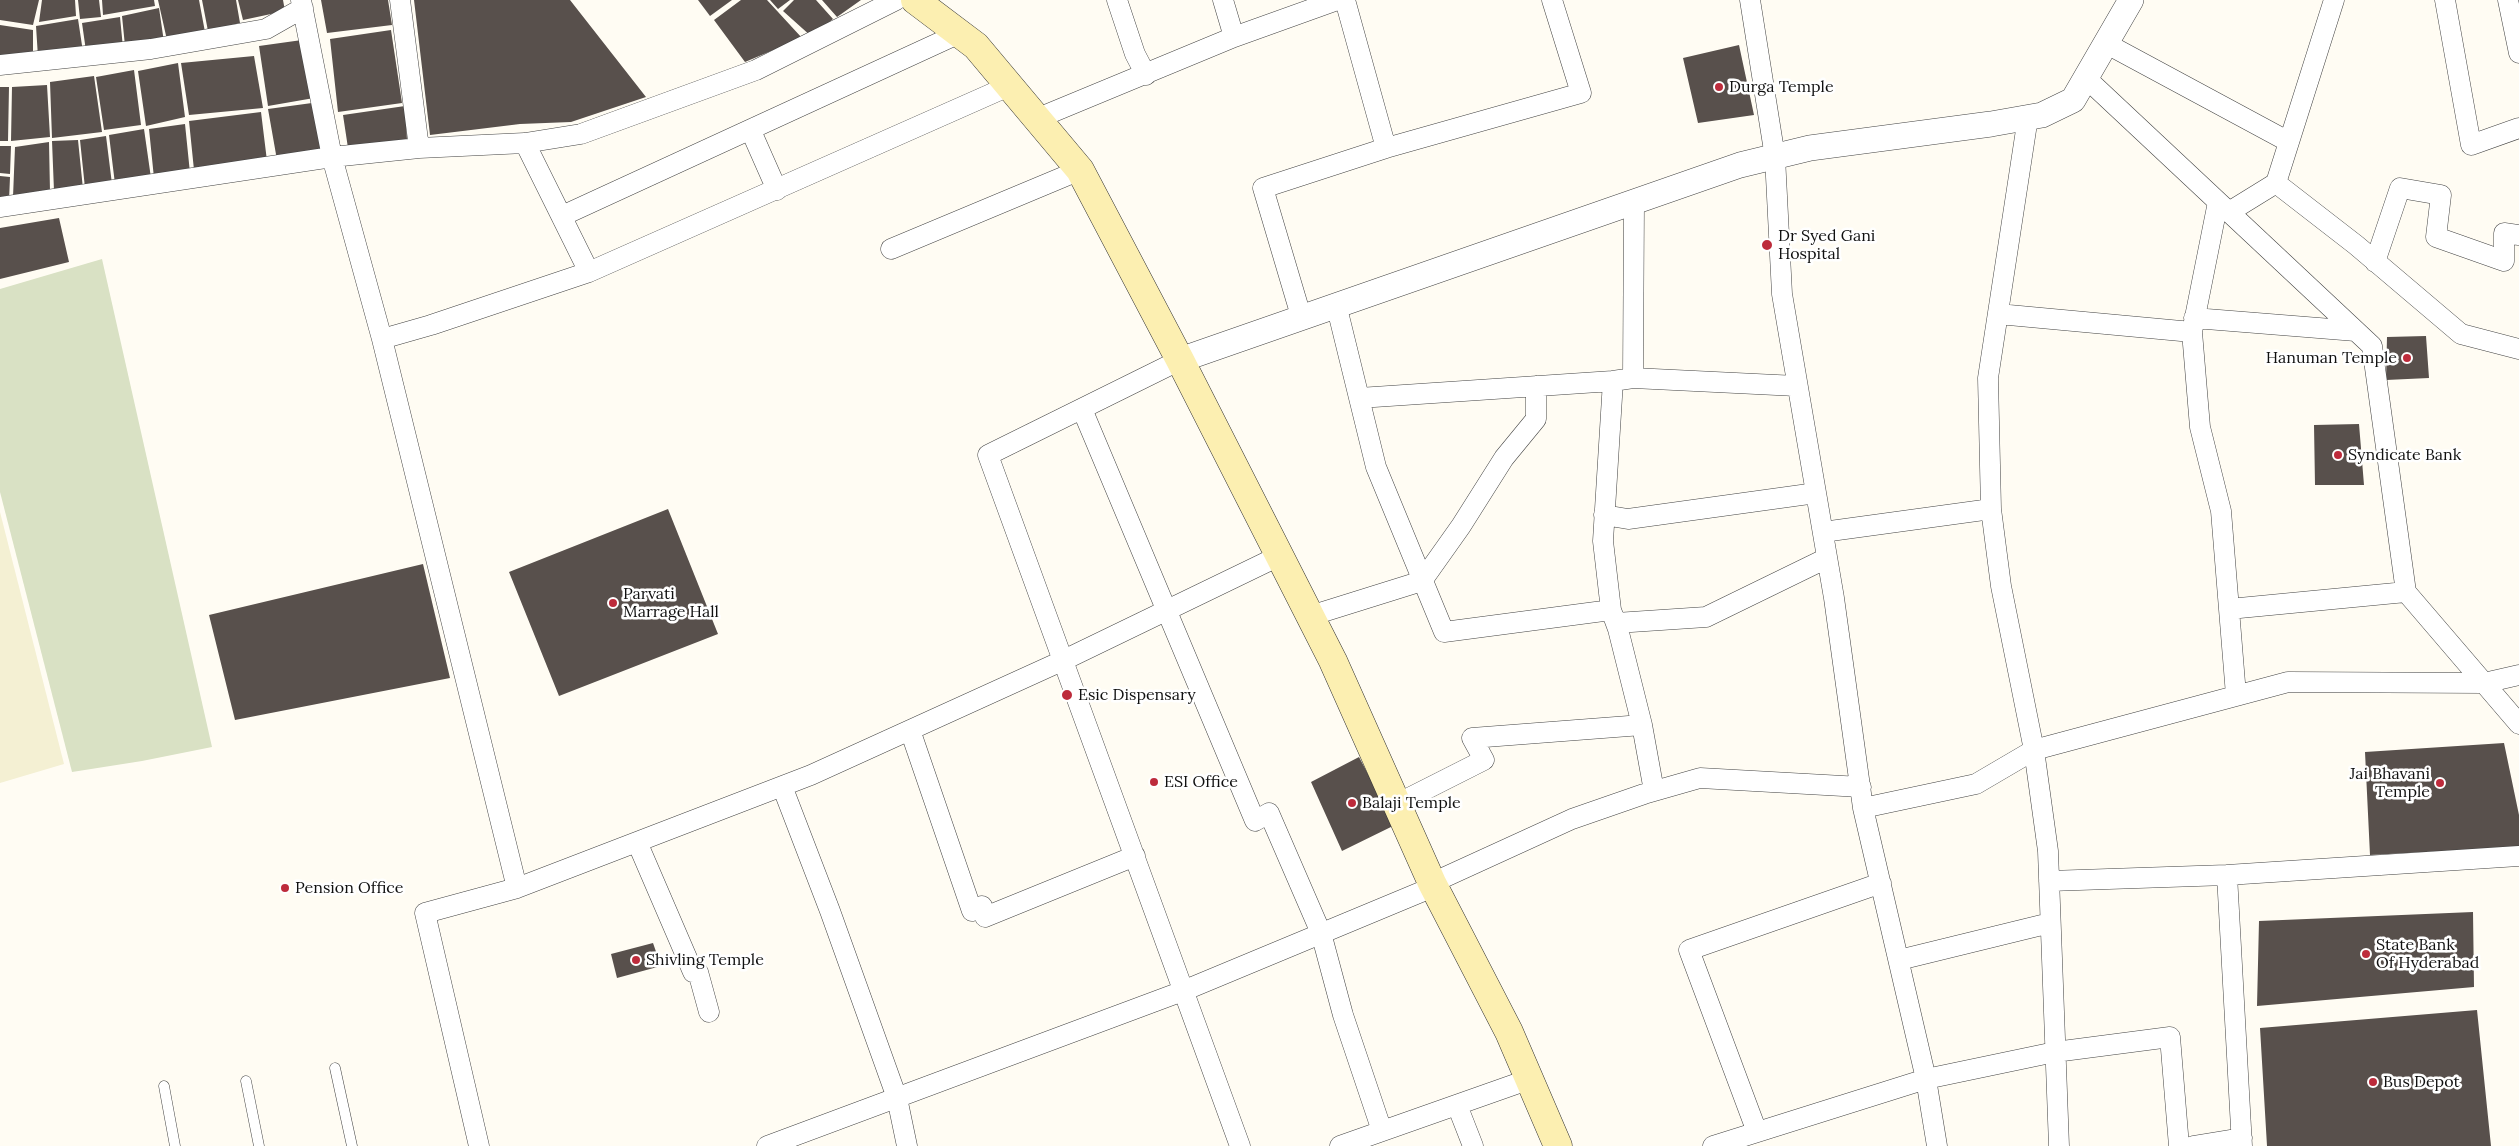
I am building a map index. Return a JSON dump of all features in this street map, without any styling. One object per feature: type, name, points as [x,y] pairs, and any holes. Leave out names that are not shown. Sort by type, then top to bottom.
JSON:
[{"type":"main road","points":[[915,0],[976,46],[1080,170],[1180,360],[1310,616],[1432,885],[1509,1032],[1558,1146]]},
{"type":"street","points":[[400,0],[419,148]]},
{"type":"street","points":[[0,207],[332,157],[419,148],[525,143],[581,134],[756,70],[896,0]]},
{"type":"street","points":[[1117,0],[1135,54],[1146,75]]},
{"type":"street","points":[[1223,0],[1234,37]]},
{"type":"street","points":[[1036,119],[1234,37],[1338,0]]},
{"type":"street","points":[[1345,0],[1386,148]]},
{"type":"street","points":[[1301,316],[1263,188],[1386,148],[1581,93],[1552,0]]},
{"type":"street","points":[[1750,0],[1775,157],[1782,294],[1827,558],[1863,808],[1926,1079],[1937,1146]]},
{"type":"street","points":[[1240,1146],[988,455],[1180,360],[1301,316],[1740,165],[1810,148],[1991,124],[2042,114],[2073,100],[2087,79],[2131,0]]},
{"type":"street","points":[[2224,207],[2276,183],[2334,0]]},
{"type":"street","points":[[2445,0],[2472,145],[2519,128]]},
{"type":"street","points":[[2508,0],[2519,53]]},
{"type":"street","points":[[0,65],[151,49],[266,29],[302,4],[332,157],[382,339],[517,888]]},
{"type":"street","points":[[562,216],[960,33]]},
{"type":"street","points":[[2107,44],[2289,142]]},
{"type":"street","points":[[2087,79],[2372,346],[2406,592],[2519,724]]},
{"type":"street","points":[[382,339],[431,325],[589,272],[1009,86]]},
{"type":"street","points":[[2028,117],[1988,378],[1990,509],[2001,586],[2034,750],[2048,851],[2059,1146]]},
{"type":"street","points":[[750,131],[777,190]]},
{"type":"street","points":[[525,143],[589,272]]},
{"type":"street","points":[[891,249],[1080,170]]},
{"type":"street","points":[[2276,183],[2461,334],[2519,349]]},
{"type":"street","points":[[2375,262],[2400,188],[2441,195],[2436,237],[2504,261],[2504,234],[2519,235]]},
{"type":"street","points":[[1633,378],[1634,202]]},
{"type":"street","points":[[2224,207],[2193,325],[2200,427],[2220,511],[2236,695]]},
{"type":"street","points":[[1336,304],[1376,467],[1444,632],[1613,616],[1706,617],[1827,558]]},
{"type":"street","points":[[1998,314],[2193,325],[2356,331]]},
{"type":"street","points":[[1359,398],[1613,381],[1633,378],[1798,386]]},
{"type":"street","points":[[1613,381],[1603,541],[1613,616],[1642,725],[1654,791]]},
{"type":"street","points":[[1310,616],[1422,581],[1504,458],[1536,419],[1536,386]]},
{"type":"street","points":[[1082,408],[1255,821],[1269,813],[1321,933],[1343,1014],[1382,1131]]},
{"type":"street","points":[[1604,515],[1628,519],[1816,493]]},
{"type":"street","points":[[1822,532],[1990,509]]},
{"type":"street","points":[[478,1146],[425,913],[517,888],[782,786],[1064,660],[1279,556]]},
{"type":"street","points":[[2229,609],[2406,592]]},
{"type":"street","points":[[1863,808],[1976,784],[2034,750],[2288,682],[2484,683],[2519,676]]},
{"type":"street","points":[[1395,805],[1484,760],[1472,738],[1642,725]]},
{"type":"street","points":[[910,730],[931,786],[972,911],[982,906],[985,917],[1135,856]]},
{"type":"street","points":[[767,1146],[1183,991],[1432,885],[1572,819],[1654,791],[1700,778],[1861,787]]},
{"type":"street","points":[[782,786],[830,911],[897,1098],[907,1146]]},
{"type":"street","points":[[637,842],[693,972],[698,972],[709,1012]]},
{"type":"street","points":[[2049,881],[2227,875],[2519,856]]},
{"type":"street","points":[[2193,1146],[2242,1142],[2227,875]]},
{"type":"street","points":[[1757,1132],[1689,950],[1881,883]]},
{"type":"street","points":[[1899,960],[2050,923]]},
{"type":"street","points":[[1713,1146],[1926,1079],[2055,1052],[2170,1037],[2179,1146]]},
{"type":"street","points":[[1340,1146],[1530,1079]]},
{"type":"street","points":[[1457,1105],[1473,1146]]},
{"type":"lane","points":[[335,1068],[352,1146]]},
{"type":"lane","points":[[246,1081],[259,1146]]},
{"type":"lane","points":[[164,1086],[175,1146]]},
{"type":"shaded area","points":[[0,512],[64,764],[0,783]]},
{"type":"green space","points":[[102,259],[212,747],[72,772],[0,492],[0,289]]},
{"type":"building","points":[[0,0],[39,0],[33,25],[0,20]]},
{"type":"building","points":[[42,0],[75,0],[76,16],[39,22]]},
{"type":"building","points":[[78,0],[99,0],[101,17],[80,19]]},
{"type":"building","points":[[102,0],[154,0],[155,6],[103,15]]},
{"type":"building","points":[[158,0],[199,0],[205,32],[167,40]]},
{"type":"building","points":[[202,0],[236,0],[240,23],[208,31]]},
{"type":"building","points":[[238,0],[283,0],[285,11],[243,20]]},
{"type":"building","points":[[321,0],[388,0],[392,25],[327,33]]},
{"type":"building","points":[[414,0],[570,0],[646,97],[571,122],[520,124],[430,135]]},
{"type":"building","points":[[698,0],[732,0],[710,16]]},
{"type":"building","points":[[741,0],[767,0],[802,38],[745,62],[714,20]]},
{"type":"building","points":[[770,0],[790,0],[778,9]]},
{"type":"building","points":[[794,0],[816,0],[833,19],[812,37],[783,11]]},
{"type":"building","points":[[822,0],[861,0],[837,17]]},
{"type":"building","points":[[159,8],[164,42],[125,46],[122,16]]},
{"type":"building","points":[[120,17],[123,48],[86,51],[82,23]]},
{"type":"building","points":[[78,19],[83,52],[38,57],[36,26]]},
{"type":"building","points":[[0,25],[33,30],[33,56],[0,59]]},
{"type":"building","points":[[391,30],[402,103],[338,112],[330,39]]},
{"type":"building","points":[[302,40],[314,98],[268,106],[259,46]]},
{"type":"building","name":"Durga Temple","points":[[1739,45],[1754,115],[1698,123],[1683,58]]},
{"type":"building","points":[[254,56],[263,108],[189,115],[181,63]]},
{"type":"building","points":[[178,63],[185,117],[146,126],[138,71]]},
{"type":"building","points":[[134,70],[141,125],[104,130],[96,77]]},
{"type":"building","points":[[94,76],[102,132],[52,138],[50,82]]},
{"type":"building","points":[[47,85],[50,137],[11,141],[12,87]]},
{"type":"building","points":[[0,87],[9,87],[8,141],[0,141]]},
{"type":"building","points":[[312,103],[323,153],[277,160],[268,109]]},
{"type":"building","points":[[405,106],[407,140],[348,148],[343,115]]},
{"type":"building","points":[[261,112],[267,161],[194,170],[189,121]]},
{"type":"building","points":[[185,124],[190,173],[154,178],[149,129]]},
{"type":"building","points":[[144,129],[151,178],[115,184],[109,135]]},
{"type":"building","points":[[106,136],[112,184],[85,188],[80,140]]},
{"type":"building","points":[[78,140],[83,189],[54,191],[52,141]]},
{"type":"building","points":[[49,142],[50,192],[13,197],[15,147]]},
{"type":"building","points":[[0,146],[11,146],[10,174],[0,173]]},
{"type":"building","points":[[0,176],[10,177],[9,201],[0,201]]},
{"type":"building","points":[[59,218],[69,262],[0,279],[0,228]]},
{"type":"building","name":"Hanuman Temple","points":[[2426,336],[2429,378],[2386,380],[2387,337]]},
{"type":"building","name":"Syndicate Bank","points":[[2359,424],[2364,485],[2315,485],[2314,425]]},
{"type":"building","name":"Parvati Marrage Hall","points":[[668,509],[718,634],[559,696],[509,572]]},
{"type":"building","points":[[423,564],[450,678],[235,720],[209,615]]},
{"type":"building","name":"Jai Bhavani Temple","points":[[2504,743],[2519,815],[2519,847],[2370,855],[2365,752]]},
{"type":"building","name":"Balaji Temple","points":[[1359,757],[1395,825],[1342,851],[1311,782]]},
{"type":"building","name":"State Bank Of Hyderabad","points":[[2473,912],[2474,987],[2257,1006],[2259,921]]},
{"type":"building","name":"Shivling Temple","points":[[653,943],[661,966],[617,978],[611,954]]},
{"type":"building","points":[[2477,1010],[2491,1146],[2267,1146],[2260,1028]]},
{"type":"place","name":"Durga Temple","points":[[1719,87]]},
{"type":"place","name":"Dr Syed Gani Hospital","points":[[1767,245]]},
{"type":"place","name":"Hanuman Temple","points":[[2407,358]]},
{"type":"place","name":"Syndicate Bank","points":[[2338,455]]},
{"type":"place","name":"Parvati Marrage Hall","points":[[613,603]]},
{"type":"place","name":"Esic Dispensary","points":[[1067,695]]},
{"type":"place","name":"ESI Office","points":[[1154,782]]},
{"type":"place","name":"Jai Bhavani Temple","points":[[2440,783]]},
{"type":"place","name":"Balaji Temple","points":[[1352,803]]},
{"type":"place","name":"Pension Office","points":[[285,888]]},
{"type":"place","name":"State Bank Of Hyderabad","points":[[2366,954]]},
{"type":"place","name":"Shivling Temple","points":[[636,960]]},
{"type":"place","name":"Bus Depot","points":[[2373,1082]]}]
